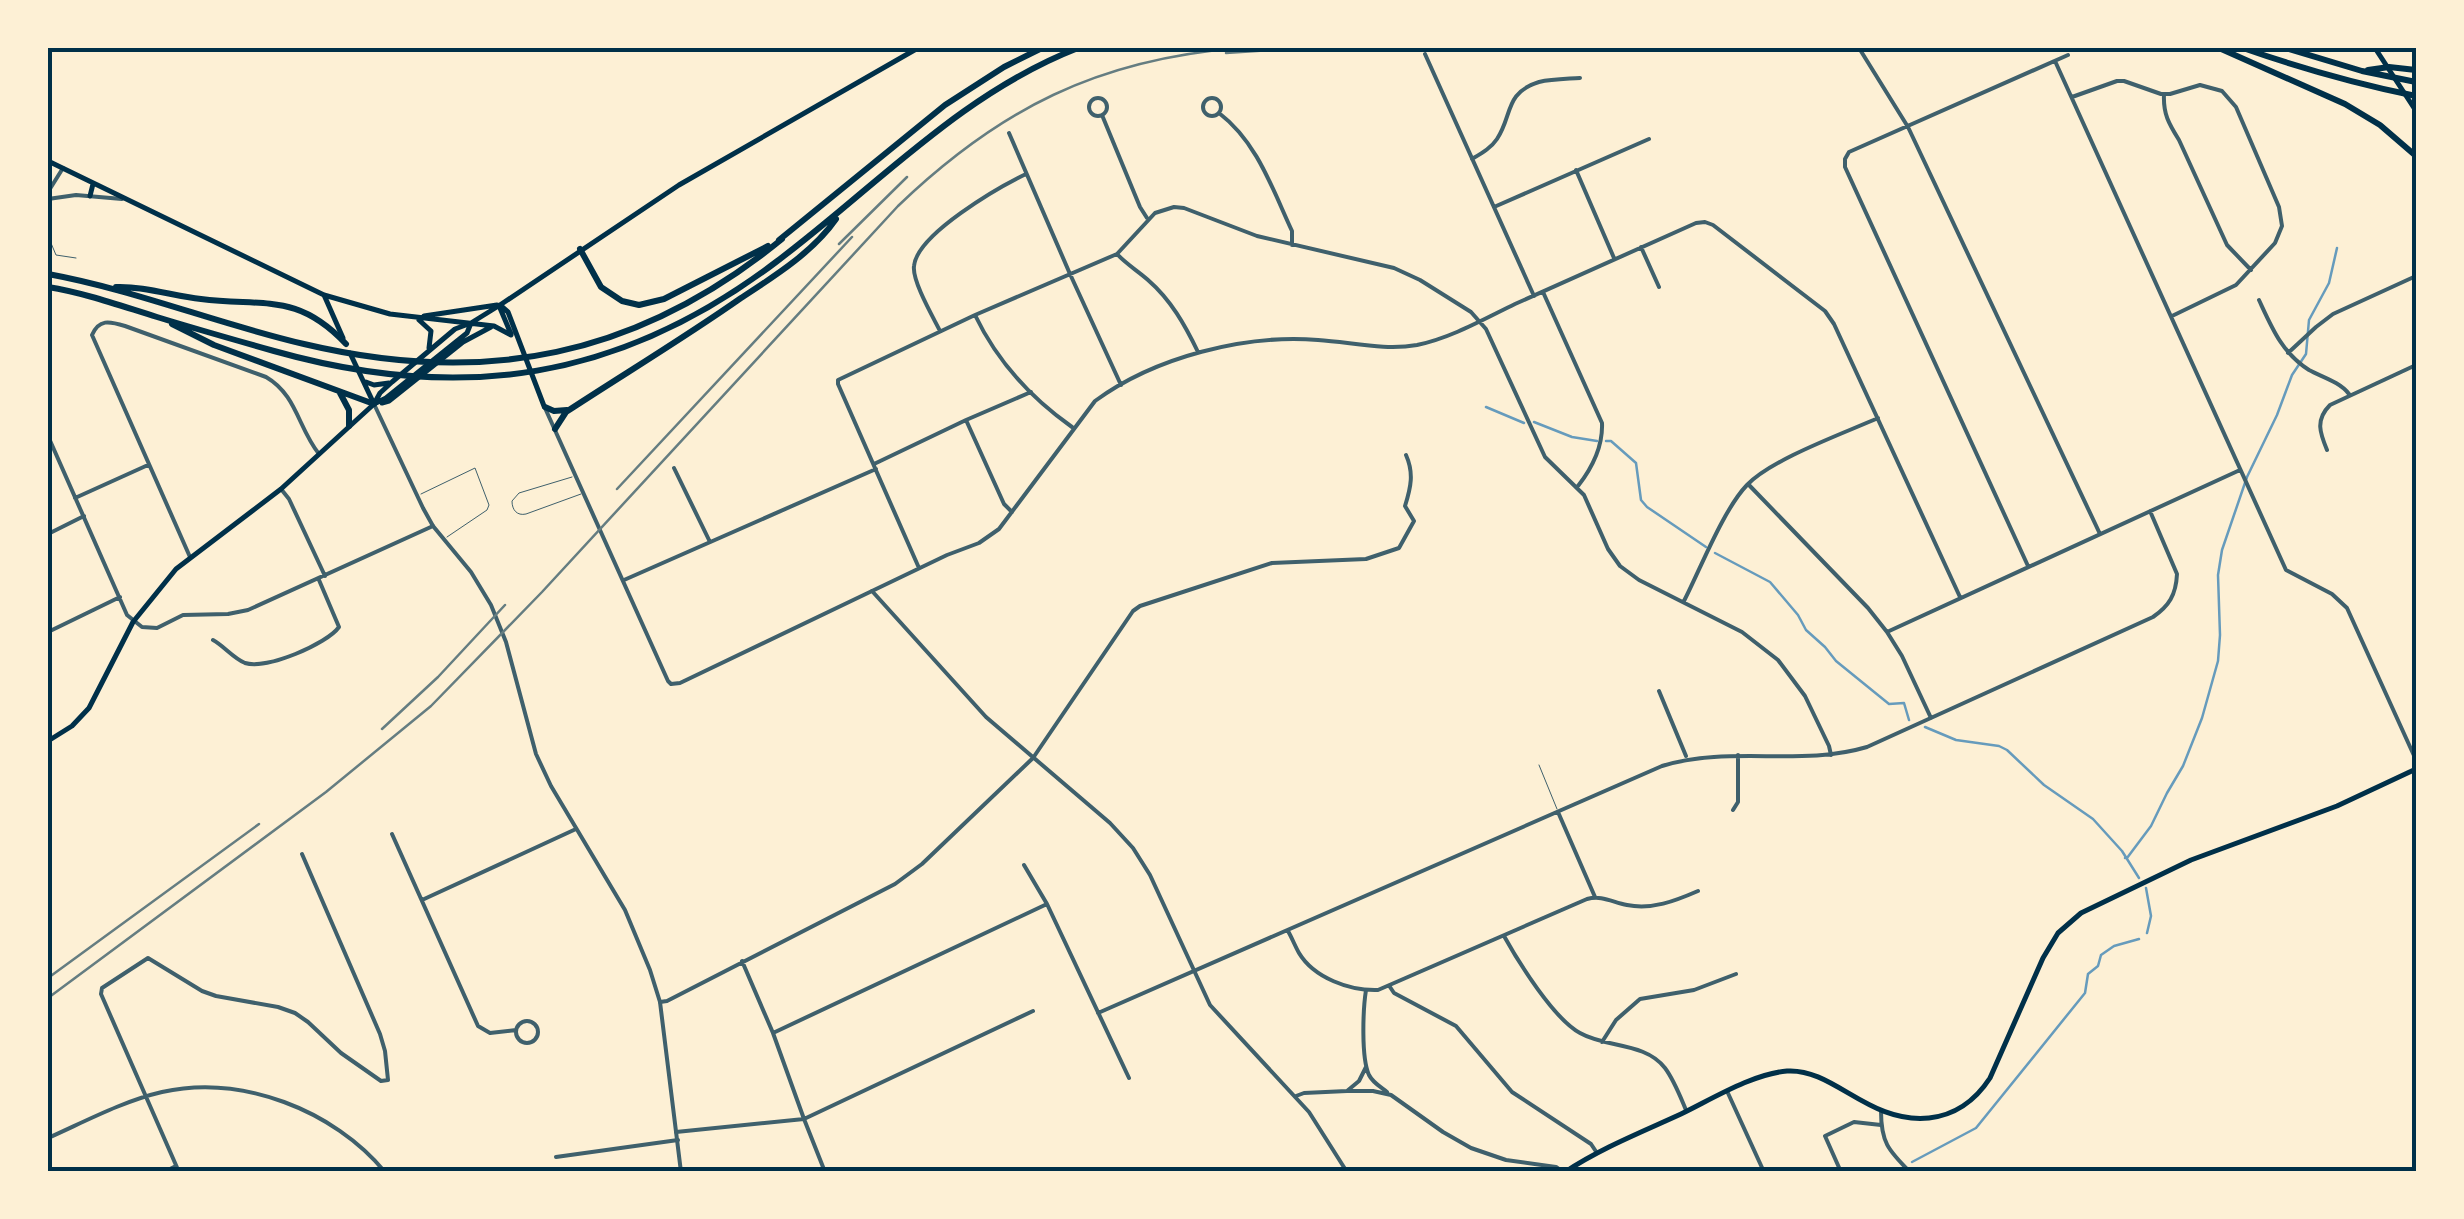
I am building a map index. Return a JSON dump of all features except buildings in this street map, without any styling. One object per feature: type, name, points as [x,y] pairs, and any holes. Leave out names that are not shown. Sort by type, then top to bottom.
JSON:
[{"type":"highway","points":[[48,274],[329,350],[402,362],[457,364],[544,355],[603,340],[668,314],[730,278],[945,105],[1042,48]]},
{"type":"highway","points":[[48,287],[133,308],[273,351],[374,373],[443,378],[550,369],[612,352],[689,319],[753,279],[840,213],[963,110],[1016,76],[1078,48]]},
{"type":"highway","points":[[2219,48],[2345,104],[2380,124],[2416,156]]},
{"type":"highway","points":[[2243,48],[2300,68],[2416,96]]},
{"type":"highway","points":[[2286,48],[2362,71],[2416,82]]},
{"type":"highway","points":[[2362,71],[2389,66],[2415,70]]},
{"type":"highway","points":[[555,429],[570,409],[786,267],[826,234],[840,213]]},
{"type":"highway","points":[[580,249],[601,287],[622,301],[646,304],[671,296],[782,239]]},
{"type":"highway","points":[[109,288],[134,287],[206,300],[282,305],[318,318],[346,344]]},
{"type":"highway","points":[[157,317],[214,345],[374,404]]},
{"type":"highway","points":[[339,392],[349,410],[350,426]]},
{"type":"highway","points":[[545,407],[554,411],[570,409]]},
{"type":"main road","points":[[374,404],[380,393],[456,328],[471,323],[667,192],[918,48]]},
{"type":"main road","points":[[2374,48],[2416,111]]},
{"type":"main road","points":[[48,161],[324,295],[363,308],[494,326],[511,335]]},
{"type":"main road","points":[[90,196],[93,184]]},
{"type":"main road","points":[[324,295],[374,404]]},
{"type":"main road","points":[[500,304],[504,321],[520,346]]},
{"type":"main road","points":[[413,317],[500,304],[508,312],[545,407]]},
{"type":"main road","points":[[413,317],[431,331],[428,351]]},
{"type":"main road","points":[[48,741],[72,726],[89,708],[134,622],[156,591],[190,556],[282,489],[374,404],[468,333],[471,323]]},
{"type":"main road","points":[[374,404],[389,401],[463,342],[494,326]]},
{"type":"main road","points":[[362,378],[374,385],[392,382]]},
{"type":"main road","points":[[1564,1172],[1727,1092],[1778,1072],[1812,1075],[1881,1112],[1905,1118],[1938,1117],[1966,1105],[1990,1078],[2043,958],[2058,933],[2081,913],[2198,857],[2337,806],[2416,769]]},
{"type":"street","points":[[1859,48],[1908,127],[2100,534]]},
{"type":"street","points":[[1425,54],[1534,296]]},
{"type":"street","points":[[2028,566],[1844,159],[1849,152],[2068,55]]},
{"type":"street","points":[[2055,61],[2286,570],[2332,594],[2347,608],[2416,760]]},
{"type":"street","points":[[1472,159],[1496,141],[1514,98],[1524,89],[1550,80],[1580,78]]},
{"type":"street","points":[[2072,97],[2117,81],[2164,94],[2190,86],[2210,86],[2222,91],[2236,107],[2282,217],[2280,234],[2236,286],[2172,316]]},
{"type":"street","points":[[2164,94],[2169,126],[2180,140],[2227,245],[2251,270]]},
{"type":"street","points":[[1218,113],[1242,134],[1256,154],[1292,231],[1292,246]]},
{"type":"street","points":[[1102,114],[1148,218]]},
{"type":"street","points":[[1009,134],[1121,386]]},
{"type":"street","points":[[1494,207],[1649,138]]},
{"type":"street","points":[[48,192],[63,168]]},
{"type":"street","points":[[1576,170],[1615,259]]},
{"type":"street","points":[[940,331],[915,276],[916,260],[966,208],[1026,174]]},
{"type":"street","points":[[48,199],[90,196],[124,200]]},
{"type":"street","points":[[919,568],[842,394],[840,378],[1117,254],[1148,218],[1163,209],[1184,208],[1257,236],[1394,268],[1435,288],[1480,320],[1545,457],[1578,486],[1620,566],[1638,580],[1742,632],[1778,660],[1805,696],[1831,755]]},
{"type":"street","points":[[545,407],[666,679],[671,684],[680,683],[987,539],[999,530],[1095,401],[1166,364],[1238,343],[1281,339],[1379,347],[1406,347],[1436,340],[1704,222],[1825,311],[1834,324],[1960,598]]},
{"type":"street","points":[[1641,248],[1658,287]]},
{"type":"street","points":[[1117,254],[1167,299],[1198,352]]},
{"type":"street","points":[[2288,353],[2333,314],[2416,276]]},
{"type":"street","points":[[1543,292],[1602,423],[1600,450],[1578,486]]},
{"type":"street","points":[[2259,300],[2288,353],[2350,395]]},
{"type":"street","points":[[975,315],[997,354],[1050,411],[1073,428]]},
{"type":"street","points":[[190,556],[92,335],[103,322],[266,377],[283,388],[318,454]]},
{"type":"street","points":[[2328,450],[2320,432],[2321,417],[2330,405],[2416,365]]},
{"type":"street","points":[[622,580],[1031,392]]},
{"type":"street","points":[[374,404],[434,526],[491,604],[506,642],[536,754],[625,910],[650,970],[660,1002],[681,1172]]},
{"type":"street","points":[[1683,602],[1732,505],[1748,484],[1772,467],[1878,418]]},
{"type":"street","points":[[966,420],[1004,504],[1012,512]]},
{"type":"street","points":[[48,436],[120,598],[142,628],[151,629],[183,615],[248,610],[434,526]]},
{"type":"street","points":[[660,1002],[908,876],[1033,758],[1128,616],[1140,606],[1272,563],[1366,559],[1399,548],[1414,521],[1405,506],[1412,483],[1406,455]]},
{"type":"street","points":[[75,498],[148,465]]},
{"type":"street","points":[[674,468],[710,542]]},
{"type":"street","points":[[1887,632],[2240,470]]},
{"type":"street","points":[[1748,484],[1887,632],[1931,718]]},
{"type":"street","points":[[213,640],[240,660],[255,665],[292,655],[337,632],[339,627],[322,578],[282,489]]},
{"type":"street","points":[[1098,1013],[1662,766],[1708,755],[1831,755],[1867,747],[2153,618],[2164,610],[2174,594],[2176,574],[2150,511]]},
{"type":"street","points":[[48,534],[84,516]]},
{"type":"street","points":[[872,590],[986,716],[1110,823],[1133,848],[1150,875],[1210,1005],[1296,1096],[1347,1172]]},
{"type":"street","points":[[48,632],[120,598]]},
{"type":"street","points":[[1658,692],[1686,758]]},
{"type":"street","points":[[1733,810],[1738,802],[1738,755]]},
{"type":"street","points":[[1558,812],[1595,897]]},
{"type":"street","points":[[422,900],[577,828]]},
{"type":"street","points":[[392,834],[478,1026],[490,1033],[516,1030]]},
{"type":"street","points":[[164,1172],[178,1169],[100,994],[102,988],[148,958],[202,991],[295,1013],[381,1081],[389,1076],[380,1034],[302,854]]},
{"type":"street","points":[[1024,864],[1129,1078]]},
{"type":"street","points":[[1288,931],[1300,954],[1315,970],[1350,987],[1366,990],[1390,986],[1595,897],[1649,906],[1698,891]]},
{"type":"street","points":[[774,1032],[1046,904]]},
{"type":"street","points":[[1504,936],[1560,1018],[1579,1033],[1641,1051],[1657,1060],[1668,1072],[1687,1111]]},
{"type":"street","points":[[742,961],[774,1032],[825,1172]]},
{"type":"street","points":[[1602,1042],[1616,1020],[1640,999],[1694,990],[1736,974]]},
{"type":"street","points":[[1390,986],[1394,993],[1456,1026],[1512,1092],[1591,1144],[1598,1153]]},
{"type":"street","points":[[1366,990],[1366,1066],[1374,1082],[1471,1148],[1564,1172]]},
{"type":"street","points":[[676,1132],[804,1119],[1032,1011]]},
{"type":"street","points":[[529,1022],[537,1028],[537,1035],[533,1041],[523,1042],[516,1030],[519,1024],[529,1022]]},
{"type":"street","points":[[1348,1090],[1359,1081],[1366,1066]]},
{"type":"street","points":[[48,1138],[146,1096],[182,1088],[218,1088],[305,1110],[362,1147],[384,1172]]},
{"type":"street","points":[[1296,1096],[1348,1090],[1392,1095]]},
{"type":"street","points":[[1727,1092],[1764,1172]]},
{"type":"street","points":[[1881,1112],[1881,1134],[1890,1152],[1910,1172]]},
{"type":"street","points":[[1841,1172],[1825,1136],[1854,1122],[1881,1124]]},
{"type":"street","points":[[556,1157],[678,1140]]},
{"type":"lane","points":[[48,236],[56,255],[76,258]]},
{"type":"lane","points":[[417,496],[475,468],[489,505],[487,510],[444,539]]},
{"type":"lane","points":[[563,480],[572,469]]},
{"type":"lane","points":[[575,476],[519,494],[512,501],[514,511],[526,514],[584,493]]},
{"type":"lane","points":[[1539,765],[1558,812]]},
{"type":"waterway","points":[[2125,858],[2151,826],[2183,766],[2202,718],[2218,661],[2218,575],[2222,550],[2247,477],[2292,375],[2306,354],[2309,320],[2329,283],[2337,248]]},
{"type":"waterway","points":[[1486,407],[1524,423]]},
{"type":"waterway","points":[[1534,422],[1572,437],[1597,441]]},
{"type":"waterway","points":[[1606,441],[1636,463],[1641,500],[1647,507],[1706,547]]},
{"type":"waterway","points":[[1715,553],[1770,582],[1806,630],[1836,661],[1889,704],[1904,703],[1909,720]]},
{"type":"waterway","points":[[1925,727],[1956,740],[2007,750],[2044,785],[2093,819],[2122,851],[2139,878]]},
{"type":"waterway","points":[[2146,888],[2151,916],[2147,933]]},
{"type":"waterway","points":[[1912,1162],[1976,1128],[2085,993],[2088,974],[2098,966],[2101,955],[2114,946],[2139,939]]},
{"type":"railway","points":[[48,998],[326,792],[431,706],[542,592],[898,206],[936,172],[1013,116],[1096,77],[1189,54],[1240,48]]},
{"type":"railway","points":[[1226,53],[1303,48]]},
{"type":"railway","points":[[839,244],[907,177]]},
{"type":"railway","points":[[617,489],[852,237]]},
{"type":"railway","points":[[382,729],[438,677],[505,605]]},
{"type":"railway","points":[[48,978],[259,824]]}]
